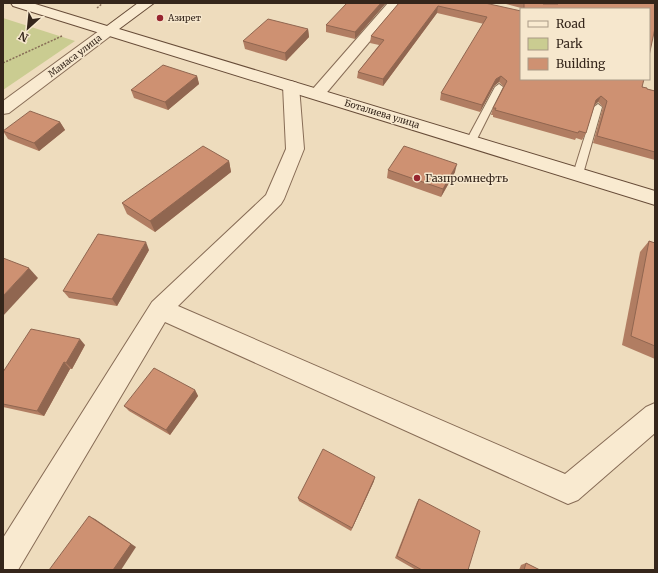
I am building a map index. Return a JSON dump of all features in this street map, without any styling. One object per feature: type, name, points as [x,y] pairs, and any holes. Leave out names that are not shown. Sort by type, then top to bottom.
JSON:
[{"type":"street","name":"Боталиева улица","points":[[18,3],[655,198]]},
{"type":"street","name":"Манаса улица","points":[[3,109],[108,30],[147,3]]},
{"type":"street","points":[[317,94],[395,3]]},
{"type":"street","points":[[3,566],[160,308],[274,199],[295,149],[291,86]]},
{"type":"street","points":[[160,308],[568,490],[655,416]]},
{"type":"lane","points":[[471,141],[499,87]]},
{"type":"lane","points":[[578,174],[598,107]]},
{"type":"path","points":[[96,8],[103,3]]},
{"type":"path","points":[[3,63],[68,34]]},
{"type":"green space","points":[[3,18],[75,41],[3,90]]},
{"type":"building","points":[[347,3],[381,3],[355,32],[326,25]]},
{"type":"building","points":[[399,3],[485,3],[520,11],[520,80],[644,80],[642,87],[655,91],[655,152],[597,136],[607,101],[601,96],[596,100],[586,133],[579,131],[578,133],[495,110],[496,108],[493,108],[507,81],[501,76],[496,79],[482,105],[441,93],[487,17],[438,6],[383,79],[358,72],[384,40],[371,36]]},
{"type":"building","points":[[524,3],[655,3],[655,28],[650,51],[650,8],[524,8]]},
{"type":"building","points":[[268,19],[308,29],[285,53],[243,41]]},
{"type":"building","points":[[163,65],[197,76],[165,102],[131,90]]},
{"type":"building","points":[[30,111],[60,122],[34,143],[3,131]]},
{"type":"building","points":[[203,146],[229,161],[150,221],[122,203]]},
{"type":"building","points":[[404,146],[457,164],[443,189],[388,170]]},
{"type":"building","points":[[98,234],[146,242],[112,299],[63,291]]},
{"type":"building","points":[[649,241],[655,243],[655,346],[631,336]]},
{"type":"building","points":[[3,258],[29,268],[3,296]]},
{"type":"building","points":[[31,329],[80,339],[66,363],[64,362],[37,411],[3,404],[3,372]]},
{"type":"building","points":[[154,368],[195,390],[166,430],[124,406]]},
{"type":"building","points":[[323,449],[375,477],[352,528],[298,498]]},
{"type":"building","points":[[419,499],[480,531],[468,570],[422,570],[397,556]]},
{"type":"building","points":[[89,516],[131,544],[113,570],[49,570]]},
{"type":"building","points":[[526,563],[540,570],[524,570]]},
{"type":"place","name":"Азирет","points":[[160,18]]},
{"type":"place","name":"Газпромнефть","points":[[417,178]]}]
